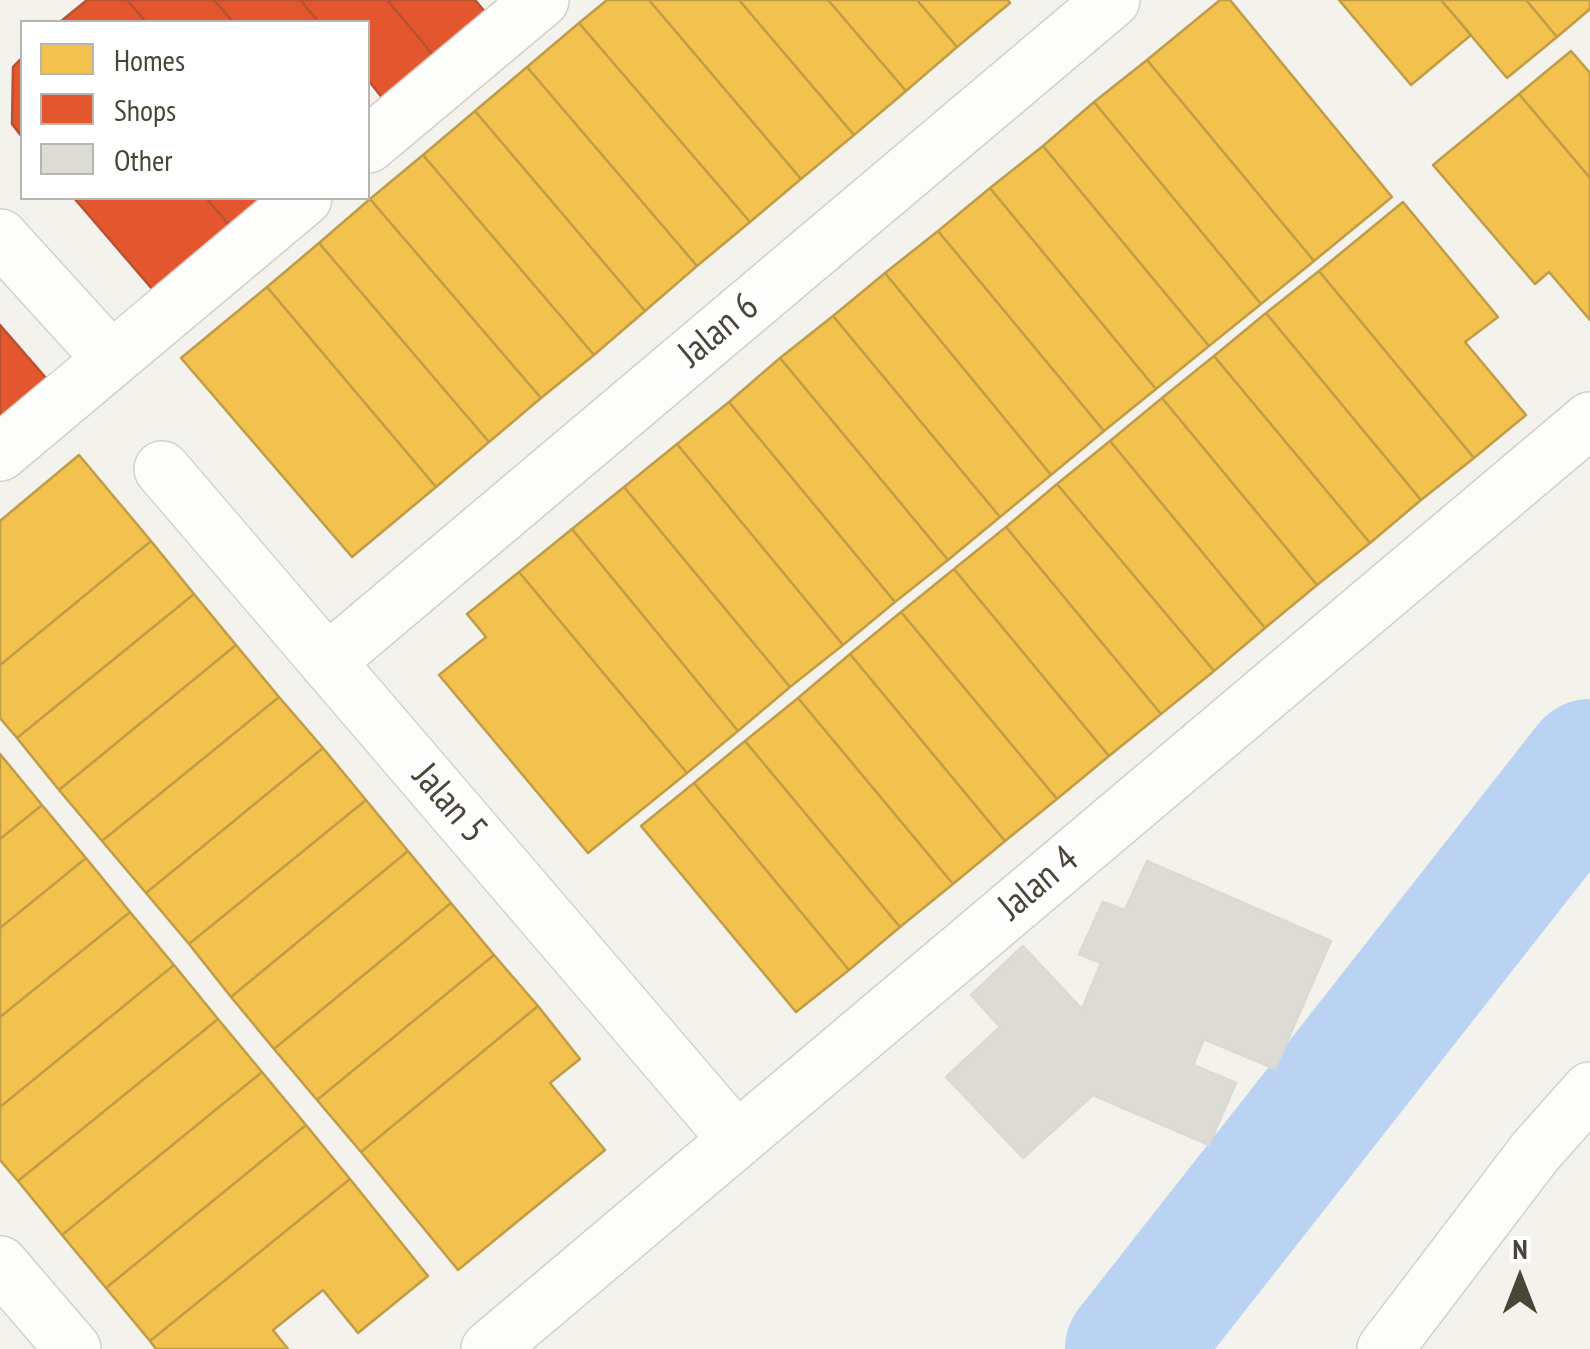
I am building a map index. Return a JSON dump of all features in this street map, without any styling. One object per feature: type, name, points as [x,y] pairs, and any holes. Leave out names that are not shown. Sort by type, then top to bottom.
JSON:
[{"type":"street","points":[[370,143],[541,0]]},
{"type":"street","name":"Jalan 6","points":[[326,662],[1112,0]]},
{"type":"street","points":[[0,453],[302,200]]},
{"type":"street","points":[[0,237],[110,360]]},
{"type":"street","name":"Jalan 4","points":[[488,1349],[1590,420]]},
{"type":"street","name":"Jalan 5","points":[[162,469],[736,1140]]},
{"type":"street","points":[[1385,1349],[1534,1152],[1590,1090]]},
{"type":"street","points":[[0,1264],[73,1349]]},
{"type":"building: Homes","points":[[607,0],[649,0],[801,179],[750,222],[579,23]]},
{"type":"building: Homes","points":[[649,0],[739,0],[854,135],[801,179]]},
{"type":"building: Homes","points":[[739,0],[828,0],[906,91],[854,135]]},
{"type":"building: Homes","points":[[828,0],[917,0],[957,47],[906,91]]},
{"type":"building: Homes","points":[[917,0],[1008,0],[1010,3],[957,47]]},
{"type":"building: Homes","points":[[1220,0],[1230,0],[1392,197],[1314,261],[1147,60]]},
{"type":"building: Homes","points":[[1339,0],[1441,0],[1471,35],[1411,85]]},
{"type":"building: Homes","points":[[1441,0],[1526,0],[1557,37],[1507,78]]},
{"type":"building: Homes","points":[[1526,0],[1590,0],[1590,9],[1557,37]]},
{"type":"building: Homes","points":[[579,23],[750,222],[697,266],[527,67]]},
{"type":"building: Homes","points":[[1571,51],[1590,73],[1590,178],[1519,94]]},
{"type":"building: Homes","points":[[1147,60],[1314,261],[1261,304],[1094,102]]},
{"type":"building: Homes","points":[[527,67],[697,266],[645,311],[475,111]]},
{"type":"building: Homes","points":[[1519,94],[1590,178],[1590,320],[1549,272],[1535,284],[1433,165]]},
{"type":"building: Homes","points":[[1094,102],[1261,304],[1209,346],[1043,146]]},
{"type":"building: Homes","points":[[475,111],[645,311],[594,355],[423,155]]},
{"type":"building: Homes","points":[[1043,146],[1209,346],[1156,389],[990,188]]},
{"type":"building: Homes","points":[[423,155],[594,355],[541,398],[370,199]]},
{"type":"building: Homes","points":[[990,188],[1156,389],[1104,431],[938,231]]},
{"type":"building: Homes","points":[[370,199],[541,398],[489,442],[319,243]]},
{"type":"building: Homes","points":[[1403,202],[1498,317],[1465,342],[1526,415],[1474,458],[1319,271]]},
{"type":"building: Homes","points":[[938,231],[1104,431],[1051,475],[885,273]]},
{"type":"building: Homes","points":[[319,243],[489,442],[436,487],[267,287]]},
{"type":"building: Homes","points":[[1319,271],[1474,458],[1421,500],[1266,313]]},
{"type":"building: Homes","points":[[885,273],[1051,475],[1000,517],[833,316]]},
{"type":"building: Homes","points":[[267,287],[436,487],[352,557],[181,358]]},
{"type":"building: Homes","points":[[1266,313],[1421,500],[1370,543],[1214,356]]},
{"type":"building: Homes","points":[[833,316],[1000,517],[948,560],[780,358]]},
{"type":"building: Homes","points":[[1214,356],[1370,543],[1317,585],[1162,398]]},
{"type":"building: Homes","points":[[780,358],[948,560],[895,602],[729,402]]},
{"type":"building: Homes","points":[[1162,398],[1317,585],[1265,628],[1110,441]]},
{"type":"building: Homes","points":[[729,402],[895,602],[843,645],[677,444]]},
{"type":"building: Homes","points":[[1110,441],[1265,628],[1214,671],[1057,484]]},
{"type":"building: Homes","points":[[677,444],[843,645],[790,687],[624,487]]},
{"type":"building: Homes","points":[[79,455],[151,541],[0,665],[0,521]]},
{"type":"building: Homes","points":[[1057,484],[1214,671],[1161,714],[1006,527]]},
{"type":"building: Homes","points":[[624,487],[790,687],[738,731],[572,529]]},
{"type":"building: Homes","points":[[1006,527],[1161,714],[1109,756],[954,569]]},
{"type":"building: Homes","points":[[572,529],[738,731],[687,773],[519,572]]},
{"type":"building: Homes","points":[[151,541],[194,594],[17,738],[0,718],[0,665]]},
{"type":"building: Homes","points":[[954,569],[1109,756],[1057,799],[901,612]]},
{"type":"building: Homes","points":[[519,572],[687,773],[588,853],[439,675],[486,637],[467,614]]},
{"type":"building: Homes","points":[[194,594],[236,645],[59,790],[17,738]]},
{"type":"building: Homes","points":[[901,612],[1057,799],[1005,841],[850,654]]},
{"type":"building: Homes","points":[[236,645],[279,697],[102,841],[59,790]]},
{"type":"building: Homes","points":[[850,654],[1005,841],[953,884],[798,698]]},
{"type":"building: Homes","points":[[279,697],[323,748],[146,893],[102,841]]},
{"type":"building: Homes","points":[[798,698],[953,884],[900,927],[745,741]]},
{"type":"building: Homes","points":[[745,741],[900,927],[849,970],[694,783]]},
{"type":"building: Homes","points":[[323,748],[366,800],[189,944],[146,893]]},
{"type":"building: Homes","points":[[0,754],[42,805],[0,839]]},
{"type":"building: Homes","points":[[694,783],[849,970],[796,1012],[641,826]]},
{"type":"building: Homes","points":[[366,800],[408,851],[231,997],[189,944]]},
{"type":"building: Homes","points":[[42,805],[86,858],[0,928],[0,839]]},
{"type":"building: Homes","points":[[408,851],[451,903],[274,1049],[231,997]]},
{"type":"building: Homes","points":[[86,858],[130,912],[0,1017],[0,928]]},
{"type":"building: Homes","points":[[451,903],[494,955],[317,1100],[274,1049]]},
{"type":"building: Homes","points":[[130,912],[174,965],[0,1107],[0,1017]]},
{"type":"building: Homes","points":[[494,955],[538,1006],[361,1152],[317,1100]]},
{"type":"building: Homes","points":[[174,965],[218,1019],[18,1181],[0,1160],[0,1107]]},
{"type":"building: Homes","points":[[538,1006],[580,1059],[550,1083],[605,1150],[458,1270],[361,1152]]},
{"type":"building: Homes","points":[[218,1019],[262,1072],[62,1235],[18,1181]]},
{"type":"building: Homes","points":[[262,1072],[306,1125],[106,1288],[62,1235]]},
{"type":"building: Homes","points":[[306,1125],[350,1179],[150,1341],[106,1288]]},
{"type":"building: Homes","points":[[350,1179],[428,1276],[358,1333],[323,1290],[273,1330],[288,1349],[156,1349],[150,1341]]},
{"type":"building: Shops","points":[[87,0],[127,0],[144,20],[62,20]]},
{"type":"building: Shops","points":[[127,0],[214,0],[231,20],[144,20]]},
{"type":"building: Shops","points":[[214,0],[300,0],[317,20],[231,20]]},
{"type":"building: Shops","points":[[300,0],[387,0],[435,57],[384,100],[370,82],[370,20],[317,20]]},
{"type":"building: Shops","points":[[387,0],[475,0],[486,13],[435,57]]},
{"type":"building: Shops","points":[[20,60],[20,134],[12,124],[13,67]]},
{"type":"building: Shops","points":[[76,200],[208,200],[231,227],[153,290]]},
{"type":"building: Shops","points":[[208,200],[265,200],[231,227]]},
{"type":"building: Shops","points":[[0,325],[46,378],[0,420]]},
{"type":"building: Other","points":[[1147,861],[1331,941],[1275,1069],[1204,1039],[1193,1065],[1236,1083],[1209,1145],[1093,1095],[1023,1158],[946,1077],[1000,1027],[971,995],[1023,946],[1082,1009],[1101,963],[1079,954],[1103,902],[1125,910]]},
{"type":"waterway","points":[[1131,1349],[1590,765]]}]
